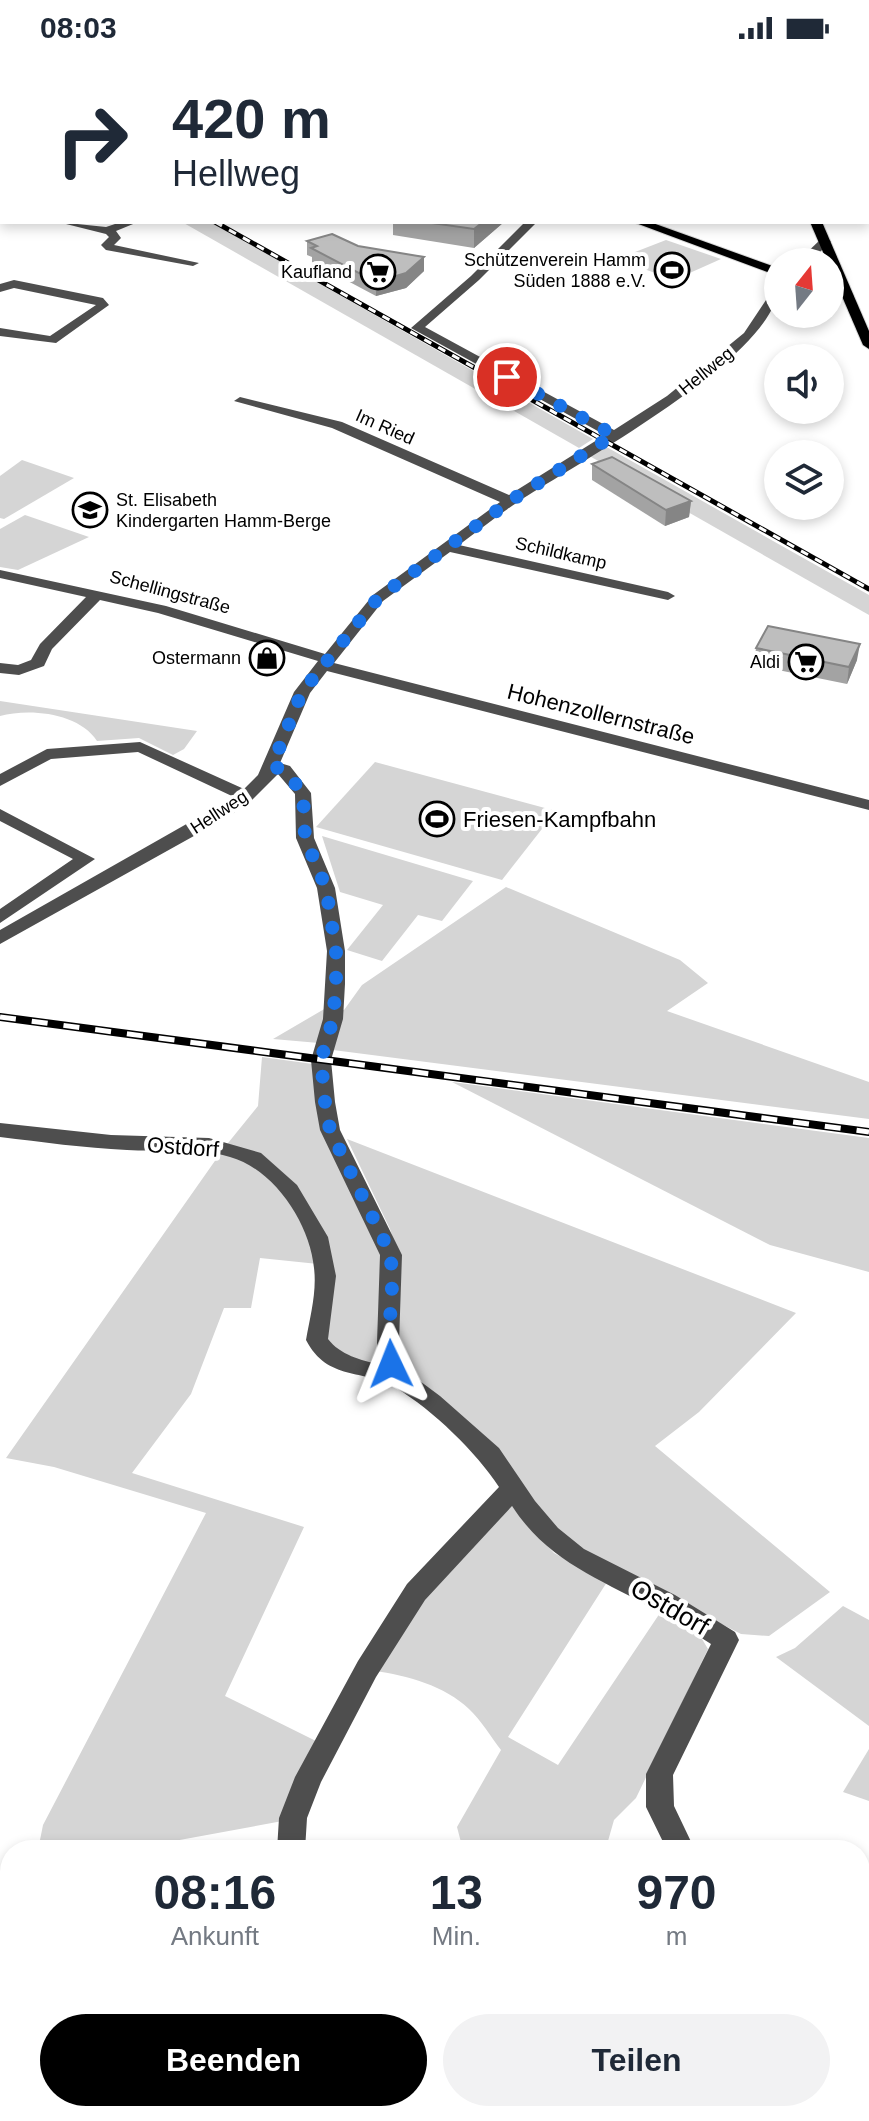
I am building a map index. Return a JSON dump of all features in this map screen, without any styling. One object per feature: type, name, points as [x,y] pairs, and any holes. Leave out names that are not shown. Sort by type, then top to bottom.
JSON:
[{"type":"main road","points":[[645,224],[764,267]]},
{"type":"main road","points":[[817,224],[827,248]]},
{"type":"main road","points":[[844,295],[869,345]]},
{"type":"street","points":[[75,224],[107,230],[126,224]]},
{"type":"street","points":[[529,224],[417,328],[614,435]]},
{"type":"street","points":[[107,230],[115,238],[107,245],[110,248],[193,263]]},
{"type":"street","points":[[818,248],[825,241]]},
{"type":"street","points":[[0,288],[14,284],[103,303],[59,337],[46,340],[0,332]]},
{"type":"street","name":"Hellweg","points":[[0,938],[222,813],[246,796],[266,777],[292,710],[324,662],[378,598],[510,501],[672,399],[748,336],[764,312]]},
{"type":"street","name":"Im Ried","points":[[240,401],[337,425],[510,501]]},
{"type":"street","name":"Schildkamp","points":[[446,547],[668,596]]},
{"type":"street","name":"Schellingstraße","points":[[0,574],[161,609],[324,662]]},
{"type":"street","points":[[0,594],[16,577]]},
{"type":"street","points":[[0,668],[19,670],[38,663],[45,647],[98,594]]},
{"type":"street","name":"Hohenzollernstraße","points":[[324,662],[869,805]]},
{"type":"street","points":[[0,781],[47,754],[147,748],[246,796]]},
{"type":"street","points":[[272,766],[284,770],[303,793],[305,838],[326,888],[336,951],[336,984],[333,1019],[321,1060],[325,1102],[330,1130],[391,1255],[388,1343],[391,1364],[401,1379]]},
{"type":"street","points":[[0,814],[86,859],[0,917]]},
{"type":"street","name":"Ostdorf","points":[[0,1130],[128,1144],[224,1148],[253,1157],[270,1168],[297,1202],[315,1232],[325,1264],[326,1286],[317,1340],[326,1353],[350,1366],[401,1379],[432,1402],[491,1455],[549,1535],[575,1556],[666,1603],[726,1640],[659,1774],[660,1807],[676,1840]]},
{"type":"street","points":[[292,1840],[293,1818],[309,1777],[367,1669],[416,1592],[513,1489]]},
{"type":"shaded area","points":[[186,224],[215,224],[593,439],[579,448]]},
{"type":"shaded area","name":"Schützenverein Hamm Süden 1888 e.V.","points":[[666,240],[721,259],[674,280],[617,259]]},
{"type":"shaded area","points":[[603,445],[869,595],[869,615],[586,454]]},
{"type":"shaded area","points":[[22,460],[74,478],[4,519],[0,518],[0,476]]},
{"type":"shaded area","points":[[25,515],[89,537],[18,570],[0,567],[0,529]]},
{"type":"shaded area","points":[[0,701],[197,731],[184,749],[173,755],[139,738],[97,741],[78,724],[53,715],[25,713],[0,716]]},
{"type":"shaded area","name":"Friesen-Kampfbahn","points":[[375,762],[556,811],[502,880],[316,827]]},
{"type":"shaded area","points":[[322,836],[473,881],[442,921],[418,915],[382,961],[347,950],[383,905],[340,892]]},
{"type":"shaded area","points":[[506,887],[680,960],[708,983],[667,1011],[869,1082],[869,1119],[333,1050],[319,1043],[273,1039],[326,1008],[344,1010],[362,985]]},
{"type":"shaded area","points":[[262,1057],[313,1064],[328,1136],[369,1217],[386,1263],[381,1369],[331,1350],[325,1340],[330,1293],[329,1265],[317,1228],[296,1192],[282,1176],[267,1163],[249,1154],[231,1149],[253,1157],[270,1168],[297,1202],[315,1232],[318,1264],[260,1258],[251,1308],[224,1308],[191,1394],[132,1473],[304,1527],[225,1696],[320,1743],[288,1820],[179,1840],[40,1840],[43,1825],[206,1513],[54,1467],[6,1458],[224,1148],[258,1106]]},
{"type":"shaded area","points":[[452,1082],[869,1138],[869,1272],[770,1245]]},
{"type":"shaded area","points":[[347,1139],[796,1313],[699,1412],[655,1446],[830,1592],[769,1636],[741,1634],[580,1551],[398,1365],[401,1263],[390,1229]]},
{"type":"shaded area","points":[[509,1503],[554,1553],[607,1582],[508,1737],[558,1765],[660,1613],[699,1634],[708,1649],[636,1798],[614,1820],[608,1840],[460,1840],[457,1827],[501,1750],[473,1713],[449,1694],[399,1675],[374,1671],[422,1594]]},
{"type":"shaded area","points":[[843,1606],[869,1620],[869,1726],[776,1657],[795,1648]]},
{"type":"shaded area","points":[[869,1749],[869,1801],[843,1792]]},
{"type":"building","points":[[439,224],[480,224],[474,229]]},
{"type":"building","points":[[332,234],[358,246],[424,257],[406,273],[376,282],[311,248],[317,246],[307,241]]},
{"type":"building","points":[[612,457],[691,501],[666,510],[592,464]]},
{"type":"building","points":[[768,626],[860,644],[849,667],[756,648]]},
{"type":"railway","points":[[219,224],[869,589]]},
{"type":"railway","points":[[0,1017],[869,1132]]},
{"type":"place","name":"Schützenverein Hamm Süden 1888 e.V.","points":[[672,270]]},
{"type":"place","name":"Kaufland","points":[[378,272]]},
{"type":"place","name":"St. Elisabeth Kindergarten Hamm-Berge","points":[[90,510]]},
{"type":"place","name":"Ostermann","points":[[267,658]]},
{"type":"place","name":"Aldi","points":[[806,662]]},
{"type":"place","name":"Friesen-Kampfbahn","points":[[437,819]]},
{"type":"route","points":[[391,1364],[388,1343],[391,1255],[382,1231],[330,1130],[325,1102],[321,1060],[333,1019],[336,984],[336,951],[326,888],[305,838],[303,793],[284,770],[272,766],[292,710],[302,692],[378,598],[510,501],[614,435],[507,377]]}]
